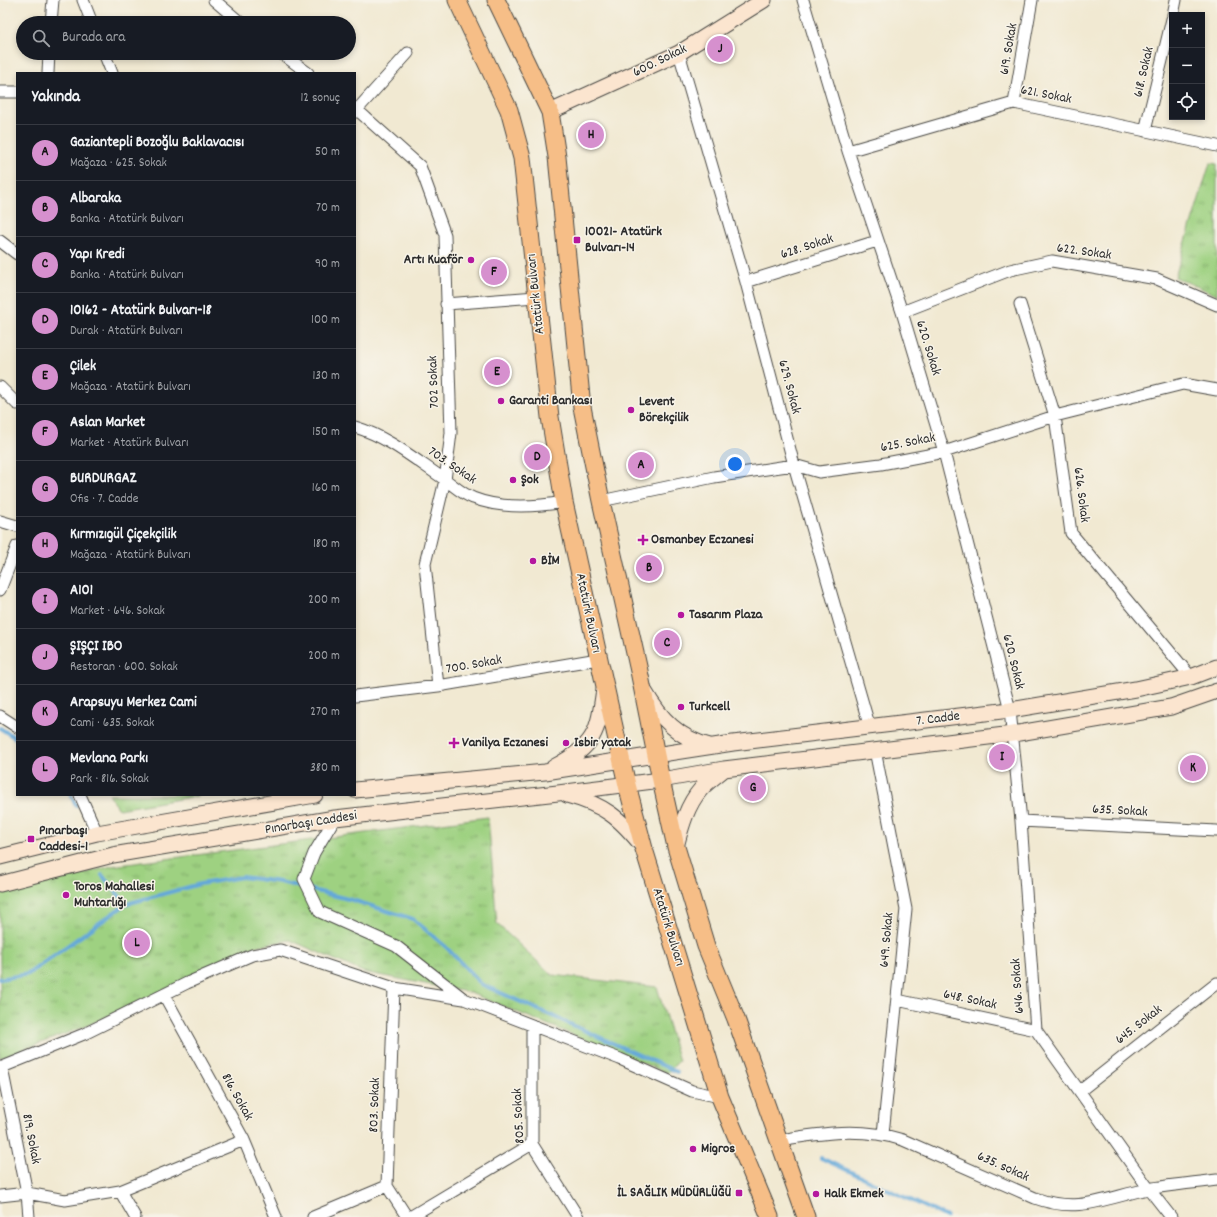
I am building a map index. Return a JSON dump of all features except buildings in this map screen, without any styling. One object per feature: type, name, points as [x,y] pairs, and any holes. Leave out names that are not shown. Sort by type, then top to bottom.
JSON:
[{"type":"main road","name":"Atatürk Bulvarı","points":[[457,0],[508,110],[522,158],[550,417],[564,502],[627,785],[644,849],[720,1098],[765,1215]]},
{"type":"main road","points":[[496,0],[550,112],[557,157],[582,407],[600,501],[643,689],[676,847],[706,946],[736,1019],[806,1217]]},
{"type":"street","points":[[52,16],[53,0]]},
{"type":"street","points":[[83,0],[89,16]]},
{"type":"street","points":[[214,0],[233,16]]},
{"type":"street","name":"600. Sokak","points":[[550,112],[679,53],[764,0]]},
{"type":"street","name":"620. Sokak","points":[[804,0],[848,151],[902,312],[944,452],[1010,710]]},
{"type":"street","name":"619. Sokak","points":[[1014,103],[1032,0]]},
{"type":"street","points":[[1174,12],[1176,0]]},
{"type":"street","name":"618. Sokak","points":[[1145,131],[1169,31]]},
{"type":"street","points":[[356,110],[408,53]]},
{"type":"street","name":"629. Sokak","points":[[679,53],[746,282],[794,465],[870,728]]},
{"type":"street","points":[[48,72],[49,60]]},
{"type":"street","points":[[107,60],[112,72]]},
{"type":"street","points":[[290,60],[307,72]]},
{"type":"street","points":[[0,92],[16,92]]},
{"type":"street","name":"621. Sokak","points":[[848,151],[1014,103],[1217,146]]},
{"type":"street","name":"702 Sokak","points":[[356,110],[420,166],[445,235],[451,433],[444,480],[425,564],[438,686]]},
{"type":"street","points":[[0,240],[15,248]]},
{"type":"street","name":"628. Sokak","points":[[746,282],[877,241]]},
{"type":"street","name":"622. Sokak","points":[[902,312],[1010,270],[1052,261],[1157,279],[1217,305]]},
{"type":"street","points":[[446,304],[536,297]]},
{"type":"street","name":"626. Sokak","points":[[1020,304],[1055,416],[1071,533],[1191,677]]},
{"type":"street","name":"625. Sokak","points":[[600,501],[714,477],[794,465],[819,472],[881,464],[944,452],[1055,416],[1184,384],[1217,390]]},
{"type":"street","points":[[0,387],[16,403]]},
{"type":"street","name":"703. Sokak","points":[[356,427],[368,431],[403,451],[472,498],[494,504],[521,506],[545,505],[564,502]]},
{"type":"street","points":[[0,521],[16,526]]},
{"type":"street","points":[[0,590],[16,549]]},
{"type":"street","name":"700. Sokak","points":[[356,696],[438,686],[598,659]]},
{"type":"street","name":"7. Cadde","points":[[621,761],[713,746],[1010,710],[1136,689],[1191,677],[1217,667]]},
{"type":"street","points":[[545,772],[572,757],[592,739],[600,718],[604,686]]},
{"type":"street","points":[[643,689],[664,720],[675,730],[698,743],[713,746]]},
{"type":"street","name":"7. Cadde","points":[[627,785],[724,769],[1013,734],[1171,707],[1217,691]]},
{"type":"street","name":"646. Sokak","points":[[1010,710],[1021,821],[1036,1030],[1149,1189],[1171,1217]]},
{"type":"street","points":[[0,716],[16,726]]},
{"type":"street","name":"649. Sokak","points":[[875,750],[906,910],[883,1134]]},
{"type":"street","name":"Pınarbaşı Caddesi","points":[[356,790],[545,772],[621,761]]},
{"type":"street","points":[[676,847],[681,828],[692,803],[701,788],[724,769]]},
{"type":"street","name":"Pınarbaşı Caddesi","points":[[0,884],[113,855],[335,818],[627,785]]},
{"type":"street","points":[[558,793],[594,803],[604,809],[629,830],[644,849]]},
{"type":"street","points":[[80,796],[97,834]]},
{"type":"street","name":"Pınarbaşı Caddesi","points":[[0,857],[97,834],[308,796]]},
{"type":"street","points":[[335,818],[314,853],[304,879],[320,912],[396,946],[464,999]]},
{"type":"street","name":"635. Sokak","points":[[1021,821],[1217,831]]},
{"type":"street","points":[[1,1068],[84,1034],[164,995],[252,955],[280,950],[394,988],[464,999],[620,1058],[692,1092],[720,1098]]},
{"type":"street","name":"645. Sokak","points":[[1080,1091],[1217,983]]},
{"type":"street","name":"803. Sokak","points":[[387,1186],[394,988]]},
{"type":"street","name":"816. Sokak","points":[[164,995],[244,1140],[276,1217]]},
{"type":"street","name":"648. Sokak","points":[[897,1000],[1036,1030]]},
{"type":"street","name":"805. Sokak","points":[[532,1025],[532,1144],[578,1217]]},
{"type":"street","name":"819. Sokak","points":[[1,1068],[27,1193],[28,1217]]},
{"type":"street","name":"635. sokak","points":[[780,1140],[863,1131],[883,1134],[903,1140],[1050,1204],[1081,1206],[1149,1189],[1217,1180]]},
{"type":"street","points":[[0,1196],[27,1193],[66,1200],[120,1191],[244,1140]]},
{"type":"street","points":[[313,1217],[387,1186],[408,1217],[532,1144]]},
{"type":"street","points":[[120,1191],[135,1217]]},
{"type":"green space","points":[[1210,163],[1217,164],[1217,295],[1175,277]]},
{"type":"green space","points":[[110,796],[197,796],[119,809]]},
{"type":"green space","points":[[488,817],[497,924],[552,975],[657,987],[679,1061],[667,1073],[468,992],[363,972],[290,940],[257,946],[89,1025],[0,1058],[0,893],[35,886],[112,866]]},
{"type":"waterway","points":[[0,728],[16,738]]},
{"type":"waterway","points":[[71,796],[76,806]]},
{"type":"waterway","points":[[102,875],[126,904]]},
{"type":"waterway","points":[[0,979],[28,974],[126,904],[200,884],[242,877],[280,882],[352,900],[413,919],[446,947],[481,984],[677,1072]]},
{"type":"waterway","points":[[821,1158],[947,1217]]},
{"type":"place","name":"ŞIŞÇI IBO","points":[[720,49]]},
{"type":"place","name":"Kırmızıgül Çiçekçilik","points":[[591,135]]},
{"type":"place","name":"10021- Atatürk Bulvarı-14","points":[[577,240]]},
{"type":"place","name":"Artı Kuaför","points":[[471,260]]},
{"type":"place","name":"Aslan Market","points":[[494,272]]},
{"type":"place","name":"Çilek","points":[[497,372]]},
{"type":"place","name":"Garanti Bankası","points":[[501,401]]},
{"type":"place","name":"Levent Börekçilik","points":[[631,410]]},
{"type":"place","name":"10162 - Atatürk Bulvarı-18","points":[[537,457]]},
{"type":"place","name":"Gaziantepli Bozoğlu Baklavacısı","points":[[641,465]]},
{"type":"place","name":"Şok","points":[[513,480]]},
{"type":"place","name":"Osmanbey Eczanesi","points":[[643,540]]},
{"type":"place","name":"BİM","points":[[533,561]]},
{"type":"place","name":"Albaraka","points":[[649,568]]},
{"type":"place","name":"Tasarım Plaza","points":[[681,615]]},
{"type":"place","name":"Yapı Kredi","points":[[667,643]]},
{"type":"place","name":"Turkcell","points":[[681,707]]},
{"type":"place","name":"Vanilya Eczanesi","points":[[454,743]]},
{"type":"place","name":"Isbir yatak","points":[[566,743]]},
{"type":"place","name":"A101","points":[[1002,757]]},
{"type":"place","name":"Arapsuyu Merkez Cami","points":[[1193,768]]},
{"type":"place","name":"BURDURGAZ","points":[[753,788]]},
{"type":"place","name":"Pınarbaşı Caddesi-1","points":[[31,839]]},
{"type":"place","name":"Toros Mahallesi Muhtarlığı","points":[[66,895]]},
{"type":"place","name":"Mevlana Parkı","points":[[137,943]]},
{"type":"place","name":"Migros","points":[[693,1149]]},
{"type":"place","name":"İL SAĞLIK MÜDÜRLÜĞÜ","points":[[739,1193]]},
{"type":"place","name":"Halk Ekmek","points":[[816,1194]]}]
